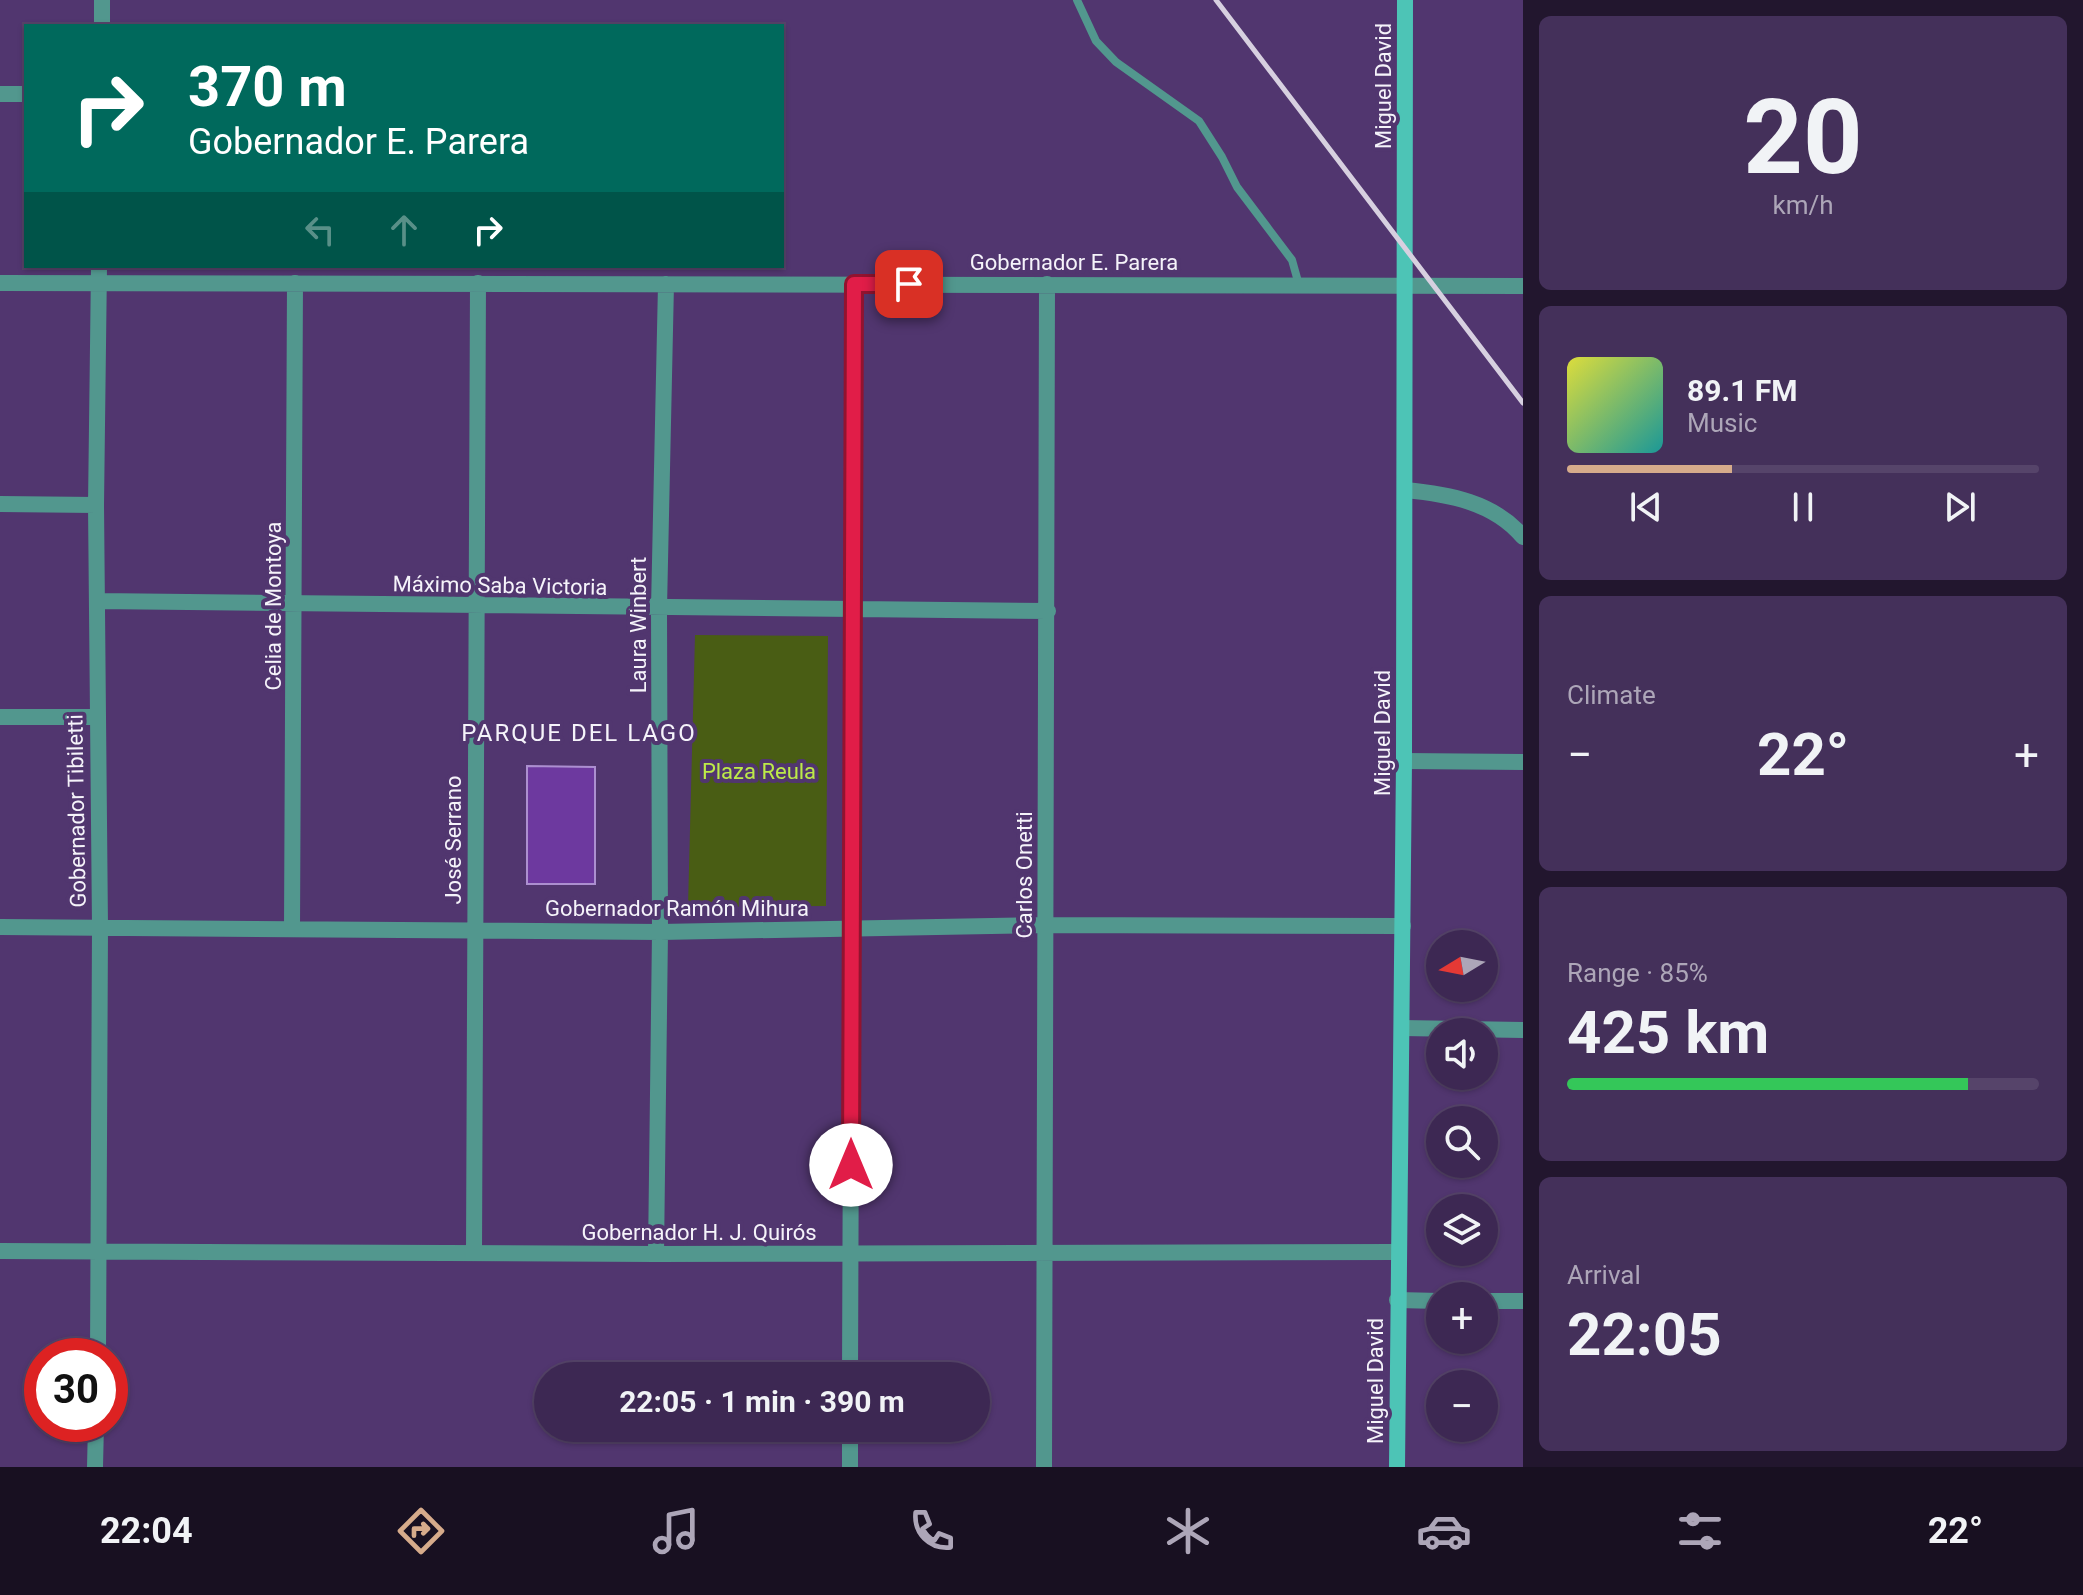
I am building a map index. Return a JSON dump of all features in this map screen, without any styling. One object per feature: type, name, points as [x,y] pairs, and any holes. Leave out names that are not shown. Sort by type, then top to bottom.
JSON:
[{"type":"street","points":[[102,0],[102,24]]},
{"type":"street","name":"Miguel David","points":[[1397,1467],[1404,761],[1405,0]]},
{"type":"street","points":[[0,94],[24,94]]},
{"type":"street","name":"Gobernador Tibiletti","points":[[98,1338],[100,927],[96,505],[99,268]]},
{"type":"street","name":"Gobernador E. Parera","points":[[0,283],[1523,286]]},
{"type":"street","name":"Celia de Montoya","points":[[292,929],[295,283]]},
{"type":"street","name":"José Serrano","points":[[474,1253],[478,283]]},
{"type":"street","name":"Laura Winbert","points":[[656,1254],[660,932],[659,608],[666,284]]},
{"type":"street","points":[[850,1362],[854,284]]},
{"type":"street","name":"Carlos Onetti","points":[[1044,1467],[1047,284]]},
{"type":"street","points":[[1405,490],[1441,494],[1491,510],[1523,537]]},
{"type":"street","points":[[0,504],[96,505]]},
{"type":"street","name":"Máximo Saba Victoria","points":[[97,601],[1048,611]]},
{"type":"street","points":[[0,717],[97,717]]},
{"type":"street","points":[[1404,761],[1523,762]]},
{"type":"street","name":"Gobernador Ramón Mihura","points":[[0,927],[660,932],[1045,925],[1403,926]]},
{"type":"street","points":[[1402,1028],[1523,1030]]},
{"type":"street","name":"Gobernador H. J. Quirós","points":[[0,1251],[656,1254],[1397,1252]]},
{"type":"street","points":[[1397,1300],[1426,1301]]},
{"type":"street","points":[[1498,1301],[1523,1301]]},
{"type":"street","points":[[95,1467],[96,1442]]},
{"type":"street","points":[[850,1442],[850,1467]]},
{"type":"lane","points":[[1077,0],[1096,41],[1116,62],[1199,121],[1211,137],[1237,187],[1292,260],[1299,285]]},
{"type":"green space","name":"Plaza Reula","points":[[695,635],[828,636],[826,906],[688,907]]},
{"type":"building","points":[[527,766],[595,767],[595,884],[527,884]]},
{"type":"railway","points":[[1216,0],[1523,403]]},
{"type":"district","name":"PARQUE DEL LAGO","points":[[579,733]]},
{"type":"route","points":[[851,1165],[854,284],[909,284]]}]
